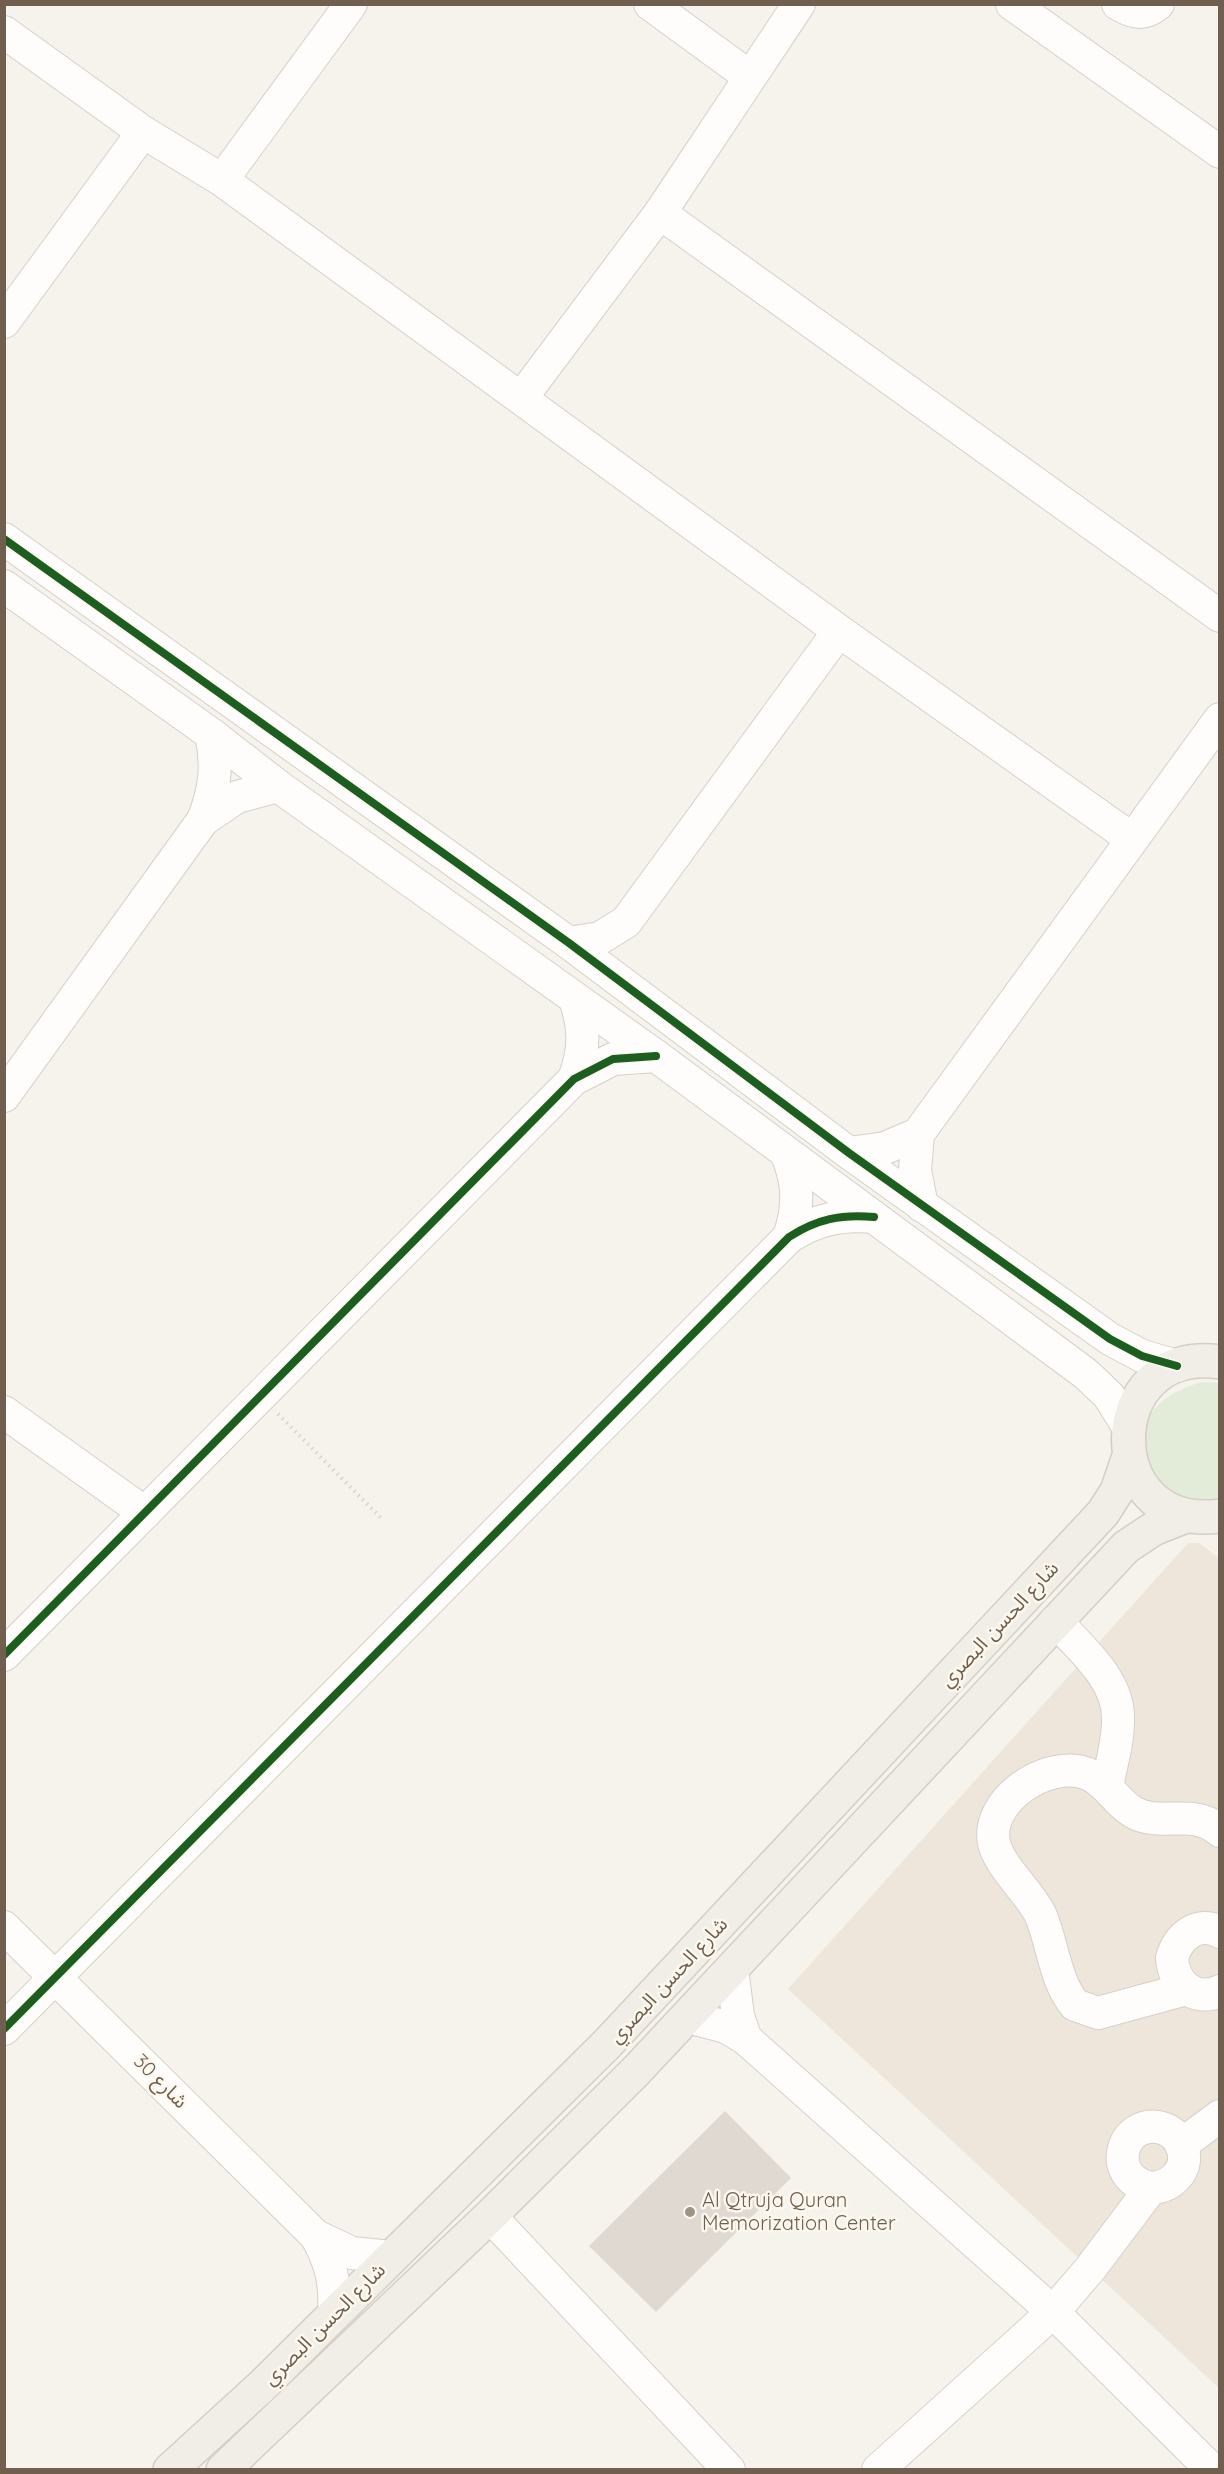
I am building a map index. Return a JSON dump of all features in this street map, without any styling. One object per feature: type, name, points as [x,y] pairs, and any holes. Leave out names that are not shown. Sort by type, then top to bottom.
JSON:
[{"type":"main road","points":[[1219,1361],[1197,1361],[1178,1366],[1159,1375],[1145,1389],[1134,1406],[1127,1425],[1128,1459],[1136,1479],[1149,1496],[1167,1508],[1186,1516],[1220,1516]]},
{"type":"main road","name":"شارع الحسن البصري","points":[[180,2466],[607,2044],[1095,1522],[1118,1491],[1128,1459]]},
{"type":"main road","name":"شارع الحسن البصري","points":[[229,2464],[490,2216],[688,2017],[1126,1547],[1153,1529],[1186,1516]]},
{"type":"main road","points":[[229,2464],[225,2446],[226,2437],[267,2398],[267,2389],[263,2385]]},
{"type":"street","points":[[222,180],[351,4]]},
{"type":"street","points":[[650,4],[750,77]]},
{"type":"street","points":[[522,397],[660,213],[799,4]]},
{"type":"street","points":[[1012,4],[1220,152]]},
{"type":"street","points":[[1118,4],[1138,13],[1148,12],[1158,4]]},
{"type":"street","points":[[4,32],[143,132],[222,180],[522,397],[839,631],[1132,839]]},
{"type":"street","points":[[4,322],[143,132]]},
{"type":"street","points":[[660,213],[1220,616]]},
{"type":"street","points":[[4,539],[569,942],[849,1153],[1110,1339],[1142,1356],[1178,1366]]},
{"type":"street","points":[[4,586],[211,734],[278,786],[656,1056],[1086,1374],[1109,1396],[1127,1425]]},
{"type":"street","points":[[569,942],[600,938],[626,922],[839,631]]},
{"type":"street","points":[[849,1153],[885,1148],[918,1134],[1220,719]]},
{"type":"street","points":[[4,1096],[203,820],[212,800],[216,778],[216,756],[211,734]]},
{"type":"street","points":[[203,820],[237,797],[278,786]]},
{"type":"street","points":[[623,983],[620,952],[626,922]]},
{"type":"street","points":[[574,999],[582,1019],[584,1040],[581,1060],[574,1079]]},
{"type":"street","points":[[4,1655],[574,1079],[613,1059],[656,1056]]},
{"type":"street","points":[[918,1134],[915,1170],[922,1206]]},
{"type":"street","points":[[787,1155],[795,1175],[798,1196],[796,1217],[789,1237]]},
{"type":"street","points":[[4,2029],[789,1237],[808,1225],[829,1218],[851,1215],[874,1217]]},
{"type":"street","points":[[4,1412],[145,1513]]},
{"type":"street","points":[[1056,1621],[1092,1660],[1116,1700],[1118,1720],[1107,1786]]},
{"type":"street","points":[[1220,1832],[1212,1824],[1196,1818],[1146,1818],[1133,1812],[1107,1786],[1088,1774],[1066,1769],[1044,1773],[1025,1785],[998,1814],[993,1829],[994,1845],[1039,1911],[1064,1990],[1075,2005],[1098,2013],[1186,1989],[1206,1995],[1220,1991]]},
{"type":"street","name":"شارع 30","points":[[4,1927],[316,2236],[327,2254],[333,2273],[336,2293],[334,2314]]},
{"type":"street","points":[[1186,1989],[1173,1970],[1172,1958],[1175,1947],[1182,1937],[1192,1931],[1203,1928],[1220,1932]]},
{"type":"street","points":[[732,1969],[738,2016],[746,2039]]},
{"type":"street","points":[[688,2017],[726,2027],[746,2039],[1053,2312],[1212,2469]]},
{"type":"street","points":[[1181,2145],[1220,2115]]},
{"type":"street","points":[[1156,2127],[1171,2132],[1181,2145],[1184,2160],[1179,2175],[1166,2186],[1150,2188],[1135,2183],[1125,2171],[1122,2155],[1128,2140],[1140,2130],[1156,2127]]},
{"type":"street","points":[[878,2469],[1053,2312],[1090,2269],[1150,2188]]},
{"type":"street","points":[[490,2216],[729,2469]]},
{"type":"street","name":"شارع 30","points":[[316,2236],[352,2253],[391,2257]]},
{"type":"path","points":[[261,1396],[383,1520]]},
{"type":"shaded area","points":[[1188,1543],[1199,1543],[1219,1558],[1219,2388],[788,1989]]},
{"type":"green space","points":[[1202,1382],[1219,1383],[1219,1513],[1205,1515],[1151,1481],[1143,1440],[1148,1418],[1162,1401],[1181,1389]]},
{"type":"building","name":"Al Qtruja Quran Memorization Center","points":[[725,2111],[791,2178],[656,2312],[589,2246]]},
{"type":"cycle path","points":[[4,539],[569,943],[849,1153],[1110,1339],[1142,1356],[1177,1366]]},
{"type":"cycle path","points":[[4,1655],[574,1079],[613,1059],[656,1056]]},
{"type":"cycle path","points":[[4,2029],[789,1237],[809,1226],[830,1219],[851,1216],[874,1217]]},
{"type":"place","name":"Al Qtruja Quran Memorization Center","points":[[690,2212]]}]
